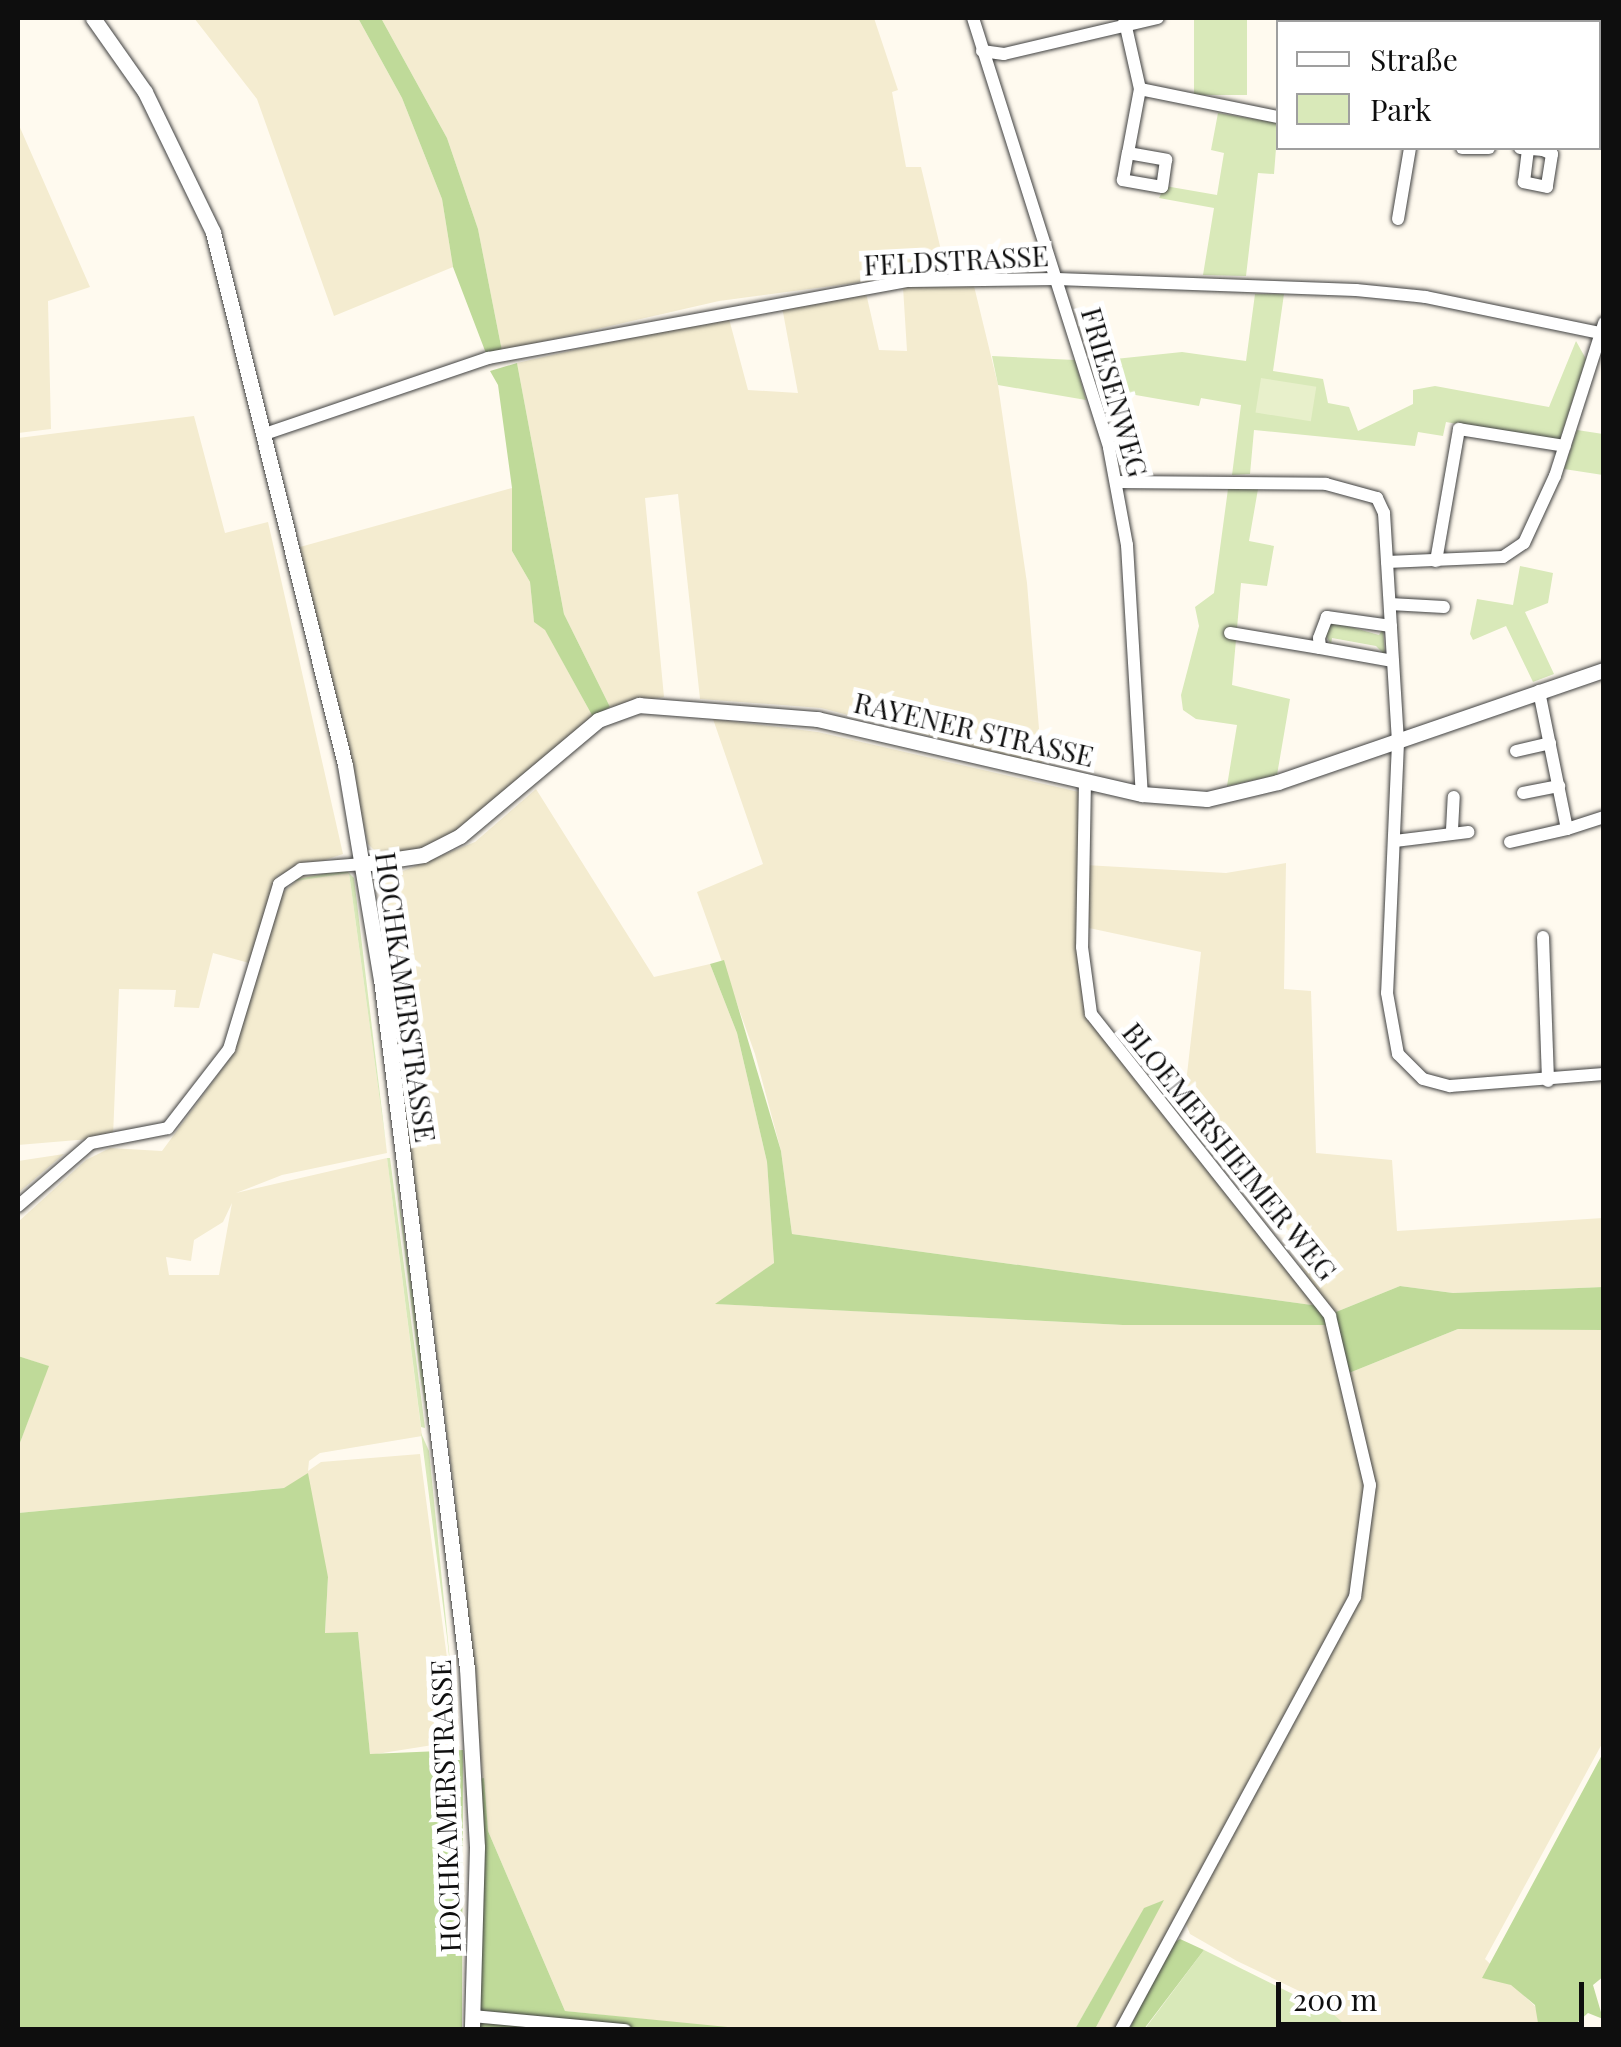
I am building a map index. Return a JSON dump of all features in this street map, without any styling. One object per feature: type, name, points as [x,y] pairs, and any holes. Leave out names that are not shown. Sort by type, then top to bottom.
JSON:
[{"type":"street","name":"HOCHKAMERSTRASSE","points":[[94,18],[130,67],[197,189],[265,434],[364,864],[467,1668],[477,1847],[472,2023]]},
{"type":"street","name":"FRIESENWEG","points":[[974,18],[1116,482],[1135,642],[1142,794]]},
{"type":"street","points":[[982,51],[1004,54],[1125,21],[1158,18]]},
{"type":"street","points":[[1125,21],[1140,89],[1128,153]]},
{"type":"street","points":[[1140,89],[1276,112]]},
{"type":"street","points":[[1398,219],[1410,150]]},
{"type":"street","name":"FELDSTRASSE","points":[[265,434],[488,358],[909,282],[1056,279],[1356,290],[1426,297],[1602,330]]},
{"type":"street","points":[[1386,562],[1509,556],[1530,532],[1565,446],[1602,330]]},
{"type":"street","points":[[1436,561],[1458,429],[1565,446]]},
{"type":"street","points":[[1116,482],[1348,485],[1372,494],[1382,506],[1398,743],[1387,993],[1398,1054],[1435,1084],[1604,1074]]},
{"type":"street","points":[[1390,604],[1444,608]]},
{"type":"street","points":[[1320,648],[1327,617],[1391,626]]},
{"type":"street","points":[[1230,633],[1392,661]]},
{"type":"street","name":"RAYENER STRASSE","points":[[364,864],[408,859],[450,842],[598,720],[640,704],[816,719],[1142,794],[1226,796],[1398,743],[1604,670]]},
{"type":"street","points":[[1540,691],[1567,829]]},
{"type":"street","points":[[1516,752],[1550,744]]},
{"type":"street","name":"BLOEMERSHEIMER WEG","points":[[1084,780],[1082,947],[1091,1014],[1330,1316],[1370,1484],[1355,1597],[1121,2030]]},
{"type":"street","points":[[1522,794],[1559,786]]},
{"type":"street","points":[[1452,830],[1454,797]]},
{"type":"street","points":[[1510,842],[1604,817]]},
{"type":"street","points":[[1395,842],[1452,830],[1468,832]]},
{"type":"street","points":[[18,1206],[91,1144],[168,1128],[230,1048],[267,906],[279,884],[301,870],[364,864]]},
{"type":"street","points":[[1543,937],[1548,1080]]},
{"type":"street","points":[[472,2023],[625,2030]]},
{"type":"shaded area","points":[[194,18],[358,18],[402,98],[442,199],[453,267],[334,316],[257,99]]},
{"type":"shaded area","points":[[381,18],[874,18],[898,90],[892,92],[906,167],[921,167],[946,271],[719,301],[502,351],[478,229],[447,138]]},
{"type":"shaded area","points":[[18,123],[90,287],[48,301],[51,429],[18,433]]},
{"type":"shaded area","points":[[974,286],[998,385],[1027,583],[1042,765],[821,708],[700,699],[678,494],[645,498],[664,697],[610,707],[564,614],[517,363],[728,315],[748,390],[798,393],[782,307],[866,293],[879,350],[907,351],[903,287]]},
{"type":"shaded area","points":[[194,416],[225,533],[268,522],[343,854],[277,876],[249,963],[213,953],[199,1008],[174,1007],[176,990],[119,989],[113,1137],[18,1145],[18,438]]},
{"type":"shaded area","points":[[512,488],[512,551],[530,582],[534,621],[545,629],[593,717],[462,829],[423,850],[379,855],[368,844],[300,547]]},
{"type":"shaded area","points":[[713,719],[818,732],[1079,792],[1077,951],[1091,1023],[1319,1306],[792,1234],[781,1151],[755,1054],[697,892],[763,864]]},
{"type":"shaded area","points":[[536,789],[654,977],[710,964],[737,1033],[767,1162],[774,1263],[717,1304],[1123,1325],[1327,1325],[1364,1482],[1365,1518],[1348,1602],[1117,2029],[1095,2029],[1162,1901],[1144,1909],[1075,2029],[748,2030],[565,2011],[488,1831],[454,1488],[378,899],[388,877],[475,842]]},
{"type":"shaded area","points":[[1286,863],[1284,989],[1311,991],[1316,1153],[1392,1160],[1397,1231],[1603,1218],[1603,1287],[1453,1293],[1400,1286],[1331,1314],[1301,1266],[1294,1237],[1183,1109],[1201,952],[1089,928],[1085,865],[1226,873]]},
{"type":"shaded area","points":[[349,873],[387,1153],[282,1175],[236,1193],[387,1158],[422,1436],[320,1453],[309,1461],[308,1471],[321,1462],[420,1454],[458,1741],[370,1755],[358,1633],[325,1634],[328,1577],[284,1488],[18,1513],[18,1448],[48,1366],[18,1356],[18,1222],[86,1160],[110,1148],[162,1151],[231,1057],[275,899],[302,876]],"holes":[[[232,1203],[219,1275],[169,1275],[166,1257],[191,1261],[194,1240],[223,1222]]]},
{"type":"shaded area","points":[[64,1154],[18,1193],[18,1161]]},
{"type":"shaded area","points":[[1538,1325],[1603,1330],[1603,1742],[1485,1959],[1535,2006],[1541,2025],[1350,2029],[1325,2011],[1333,2000],[1320,2001],[1237,1961],[1190,1934],[1184,1919],[1360,1597],[1374,1481],[1349,1373],[1458,1329]]},
{"type":"green space","points":[[358,18],[381,18],[447,138],[478,229],[502,351],[487,356],[453,267],[442,199],[402,98]]},
{"type":"green space","points":[[1194,18],[1247,18],[1247,95],[1194,95]]},
{"type":"green space","points":[[1218,113],[1276,123],[1274,174],[1258,173],[1246,276],[1203,275],[1214,208],[1159,198],[1165,186],[1217,195],[1224,153],[1211,150]]},
{"type":"green space","points":[[1255,294],[1284,294],[1273,371],[1323,379],[1328,403],[1349,407],[1358,431],[1413,404],[1413,390],[1435,386],[1549,407],[1576,341],[1586,359],[1559,442],[1446,422],[1443,436],[1418,432],[1415,446],[1254,430],[1250,474],[1232,475],[1241,405],[1201,398],[1199,406],[1101,389],[1096,361],[1182,352],[1246,361]]},
{"type":"green space","points":[[992,356],[1075,360],[1086,400],[998,385]]},
{"type":"green space","points":[[517,363],[564,614],[610,707],[593,717],[545,630],[534,622],[530,582],[512,551],[512,488],[498,385],[490,371]]},
{"type":"green space","points":[[1261,378],[1316,387],[1311,421],[1256,413]]},
{"type":"green space","points":[[1577,430],[1603,434],[1603,475],[1564,469]]},
{"type":"green space","points":[[1228,489],[1258,489],[1249,541],[1274,546],[1267,586],[1241,583],[1232,685],[1290,699],[1277,775],[1227,786],[1237,725],[1196,719],[1183,710],[1181,695],[1199,626],[1195,607],[1214,593]]},
{"type":"green space","points":[[1520,566],[1553,573],[1548,603],[1525,612],[1554,674],[1533,682],[1506,626],[1473,640],[1470,634],[1477,599],[1513,605]]},
{"type":"green space","points":[[1333,622],[1379,635],[1383,628],[1385,655],[1376,646],[1332,638],[1331,645],[1323,630]]},
{"type":"green space","points":[[345,869],[349,873],[289,882],[275,899],[263,939],[272,901],[285,882]]},
{"type":"green space","points":[[349,873],[354,878],[387,1153]]},
{"type":"green space","points":[[724,960],[781,1151],[792,1234],[1319,1306],[1327,1325],[1123,1325],[715,1304],[774,1263],[767,1162],[737,1033],[710,964]]},
{"type":"green space","points":[[390,1158],[425,1428],[421,1427]]},
{"type":"green space","points":[[393,1158],[432,1424],[429,1426],[420,1375]]},
{"type":"green space","points":[[1400,1286],[1453,1293],[1603,1287],[1603,1330],[1458,1329],[1349,1373],[1331,1314]]},
{"type":"green space","points":[[18,1356],[49,1366],[18,1448]]},
{"type":"green space","points":[[421,1433],[429,1451],[458,1741],[447,1637]]},
{"type":"green space","points":[[308,1473],[328,1577],[325,1633],[358,1632],[370,1754],[463,1750],[462,2029],[18,2029],[18,1513],[284,1488]]},
{"type":"green space","points":[[1603,1753],[1604,1976],[1593,1985],[1603,2019],[1588,2013],[1570,2029],[1539,2029],[1535,2005],[1511,1985],[1482,1978]]},
{"type":"green space","points":[[484,1778],[488,1831],[565,2011],[748,2029],[478,2030],[479,1779]]},
{"type":"green space","points":[[1164,1900],[1095,2029],[1075,2029],[1144,1908]]},
{"type":"green space","points":[[1180,1939],[1204,1950],[1144,2029],[1129,2030],[1169,1946]]},
{"type":"green space","points":[[1204,1950],[1333,2014],[1350,2029],[1144,2030]]}]
